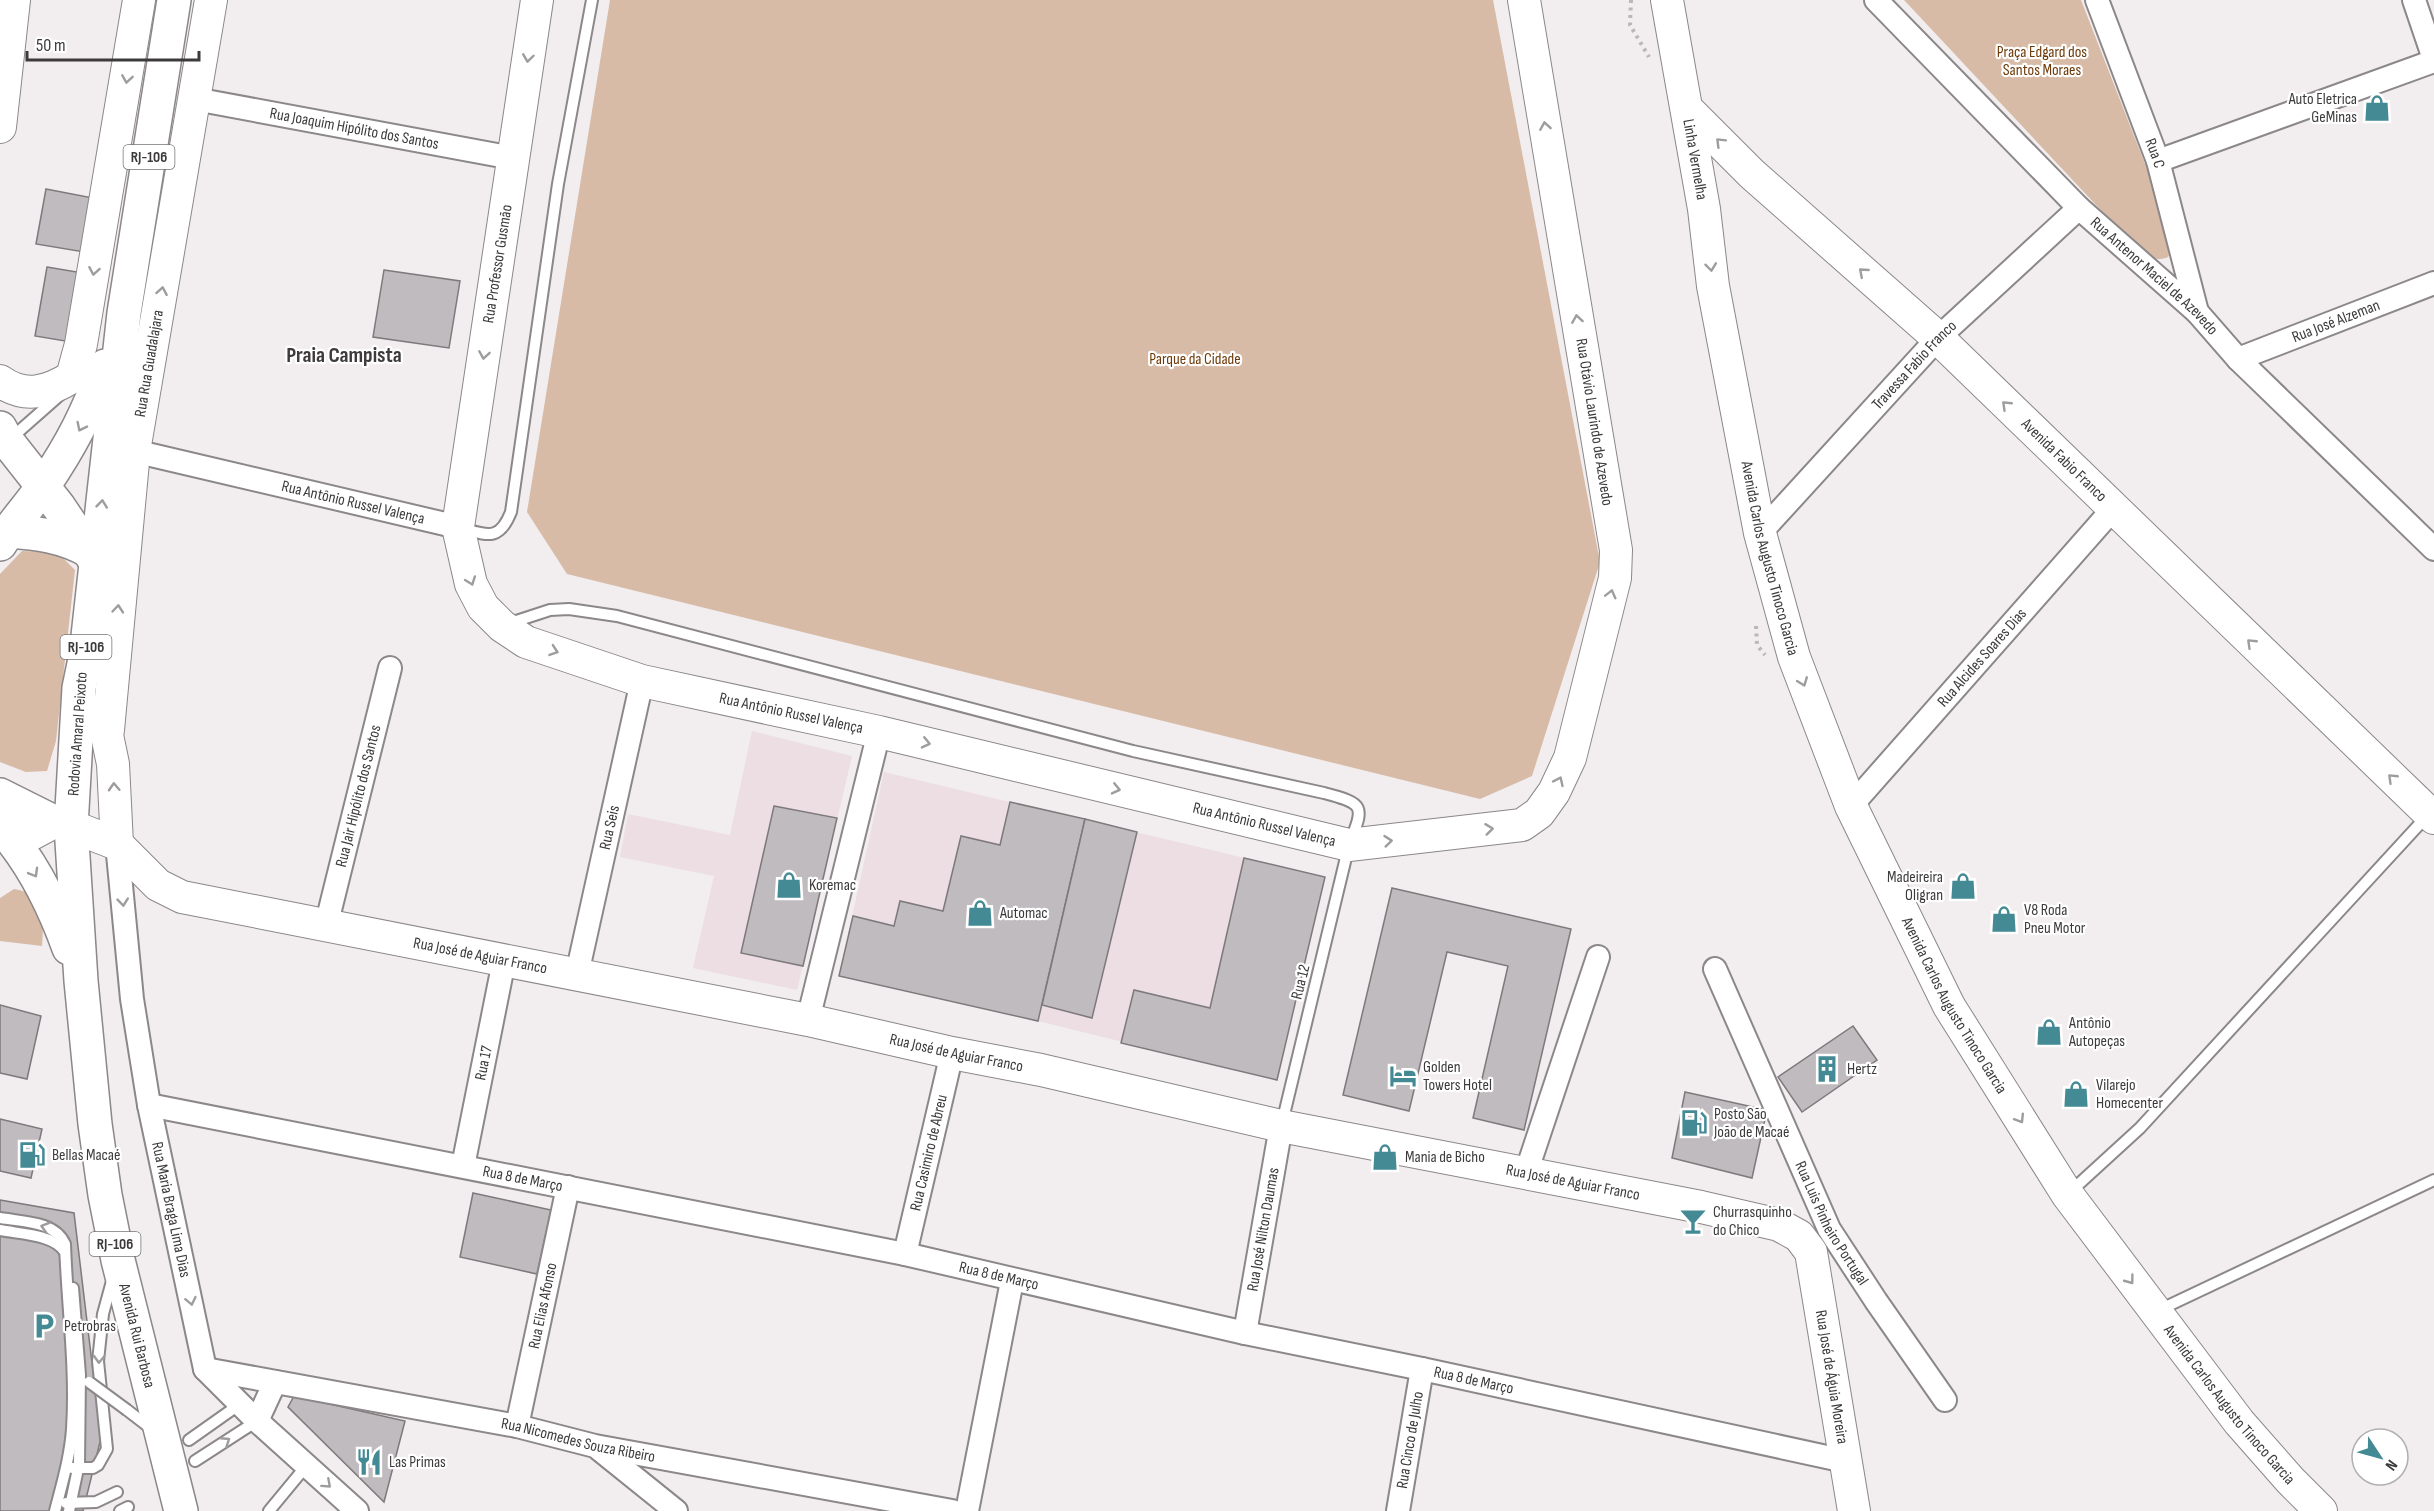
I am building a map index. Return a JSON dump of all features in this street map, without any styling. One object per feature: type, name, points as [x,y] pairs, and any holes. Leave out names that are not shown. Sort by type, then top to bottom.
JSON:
[{"type":"highway","name":"Rodovia Amaral Peixoto","points":[[81,981],[62,824],[79,688],[86,654],[92,556],[124,313],[174,0]]},
{"type":"highway","name":"Rodovia Amaral Peixoto","points":[[4,537],[75,438],[90,408],[124,313]]},
{"type":"highway","points":[[2,440],[42,487],[92,556]]},
{"type":"highway","points":[[4,537],[33,532],[67,540],[92,556]]},
{"type":"highway","points":[[0,795],[62,824]]},
{"type":"highway","name":"RJ-106","points":[[7,840],[58,917],[81,981]]},
{"type":"highway","name":"Avenida Rui Barbosa","points":[[81,981],[95,1124],[105,1196],[118,1260],[175,1438],[179,1507]]},
{"type":"main road","points":[[0,127],[14,0]]},
{"type":"main road","points":[[0,381],[22,392],[41,392],[72,377],[81,344],[139,0]]},
{"type":"main road","name":"Rua Rua Guadalajara","points":[[108,730],[134,451],[211,0]]},
{"type":"main road","name":"Rua Professor Gusmão","points":[[458,527],[537,0]]},
{"type":"main road","name":"Rua Otávio Laurindo de Azevedo","points":[[1522,825],[1539,813],[1554,792],[1570,758],[1615,578],[1616,550],[1524,0]]},
{"type":"main road","points":[[1667,0],[1688,110]]},
{"type":"main road","name":"Avenida Fabio Franco","points":[[1688,110],[1752,174],[1938,338],[2431,816]]},
{"type":"main road","name":"Linha Vermelha","points":[[1688,110],[1704,209]]},
{"type":"main road","points":[[1704,209],[1706,194],[1722,176],[1737,172],[1752,174]]},
{"type":"main road","name":"Avenida Carlos Augusto Tinoco Garcia","points":[[1704,209],[1713,286],[1761,533],[1794,657],[1851,806],[1949,1006],[2067,1194],[2239,1422],[2321,1511]]},
{"type":"main road","name":"Rua Antônio Russel Valença","points":[[458,527],[471,584],[483,607],[502,626],[526,642],[642,681],[879,732],[1349,845],[1522,825]]},
{"type":"main road","points":[[86,654],[108,730],[113,764],[117,844]]},
{"type":"main road","points":[[7,840],[62,824]]},
{"type":"main road","name":"Rua José de Aguiar Franco","points":[[62,824],[117,844],[158,885],[182,897],[807,1020],[952,1053],[1041,1070],[1281,1126],[1676,1201],[1779,1225],[1799,1236],[1818,1236]]},
{"type":"main road","name":"Rua José de Águia Moreira","points":[[1818,1236],[1811,1252],[1854,1511]]},
{"type":"street","name":"Rua Antenor Maciel de Azevedo","points":[[1876,0],[2079,208],[2197,312],[2238,359],[2434,549]]},
{"type":"street","name":"Rua C","points":[[2097,0],[2158,161],[2197,312]]},
{"type":"street","points":[[2158,161],[2434,60],[2414,0]]},
{"type":"street","name":"Rua Joaquim Hipólito dos Santos","points":[[195,99],[513,158]]},
{"type":"street","name":"Travessa Fabio Franco","points":[[1761,533],[1938,338],[2079,208]]},
{"type":"street","name":"Rua José Alzeman","points":[[2238,359],[2434,283]]},
{"type":"street","name":"Rua Antônio Russel Valença","points":[[134,451],[458,527]]},
{"type":"street","name":"Rua Alcides Soares Dias","points":[[1851,806],[2114,509]]},
{"type":"street","name":"Rua Jair Hipólito dos Santos","points":[[326,926],[390,668]]},
{"type":"street","name":"Rua Seis","points":[[577,974],[642,681]]},
{"type":"street","points":[[807,1020],[879,732]]},
{"type":"street","name":"Rua Maria Braga Lima Dias","points":[[117,844],[132,999],[149,1105],[205,1368]]},
{"type":"street","points":[[1526,1173],[1598,957]]},
{"type":"street","name":"Rua 17","points":[[463,1166],[504,961]]},
{"type":"street","name":"Rua Luis Pinheiro Portugal","points":[[1714,969],[1818,1236],[1876,1301],[1945,1400]]},
{"type":"street","name":"Rua Casimiro de Abreu","points":[[905,1254],[952,1053]]},
{"type":"street","name":"Rua 8 de Março","points":[[149,1105],[905,1254],[1012,1281],[1245,1333],[1845,1461]]},
{"type":"street","name":"Rua José Nilton Daumas","points":[[1245,1333],[1281,1126]]},
{"type":"street","name":"Rua Elias Afonso","points":[[517,1426],[568,1187]]},
{"type":"street","points":[[967,1511],[1012,1281]]},
{"type":"street","points":[[205,1368],[257,1421],[357,1511]]},
{"type":"street","name":"Rua Nicomedes Souza Ribeiro","points":[[205,1368],[517,1426],[595,1446],[951,1511]]},
{"type":"street","name":"Rua Cinco de Julho","points":[[1398,1511],[1422,1369]]},
{"type":"street","points":[[257,1421],[275,1382]]},
{"type":"street","points":[[595,1446],[676,1511]]},
{"type":"lane","points":[[458,527],[488,536],[499,533],[511,512],[558,184],[592,0]]},
{"type":"lane","points":[[2,440],[52,403],[72,377]]},
{"type":"lane","name":"Rua 12","points":[[502,626],[550,610],[569,609],[617,616],[1132,751],[1324,793],[1354,802],[1360,817],[1349,845],[1281,1126]]},
{"type":"lane","points":[[2067,1194],[2140,1128],[2431,816]]},
{"type":"lane","points":[[2154,1312],[2434,1180]]},
{"type":"lane","points":[[0,1218],[51,1227],[61,1233],[65,1244],[73,1394],[72,1430],[66,1468],[56,1507],[96,1502],[117,1492]]},
{"type":"lane","points":[[0,1230],[45,1239],[58,1244],[64,1249],[67,1257],[75,1296],[84,1378],[79,1464],[69,1511]]},
{"type":"lane","points":[[66,1468],[93,1468],[98,1465],[107,1449],[98,1362],[103,1314],[118,1260]]},
{"type":"lane","points":[[84,1378],[127,1410],[175,1438],[240,1404]]},
{"type":"lane","points":[[195,1461],[257,1421]]},
{"type":"lane","points":[[269,1511],[307,1465]]},
{"type":"shaded area","points":[[752,731],[852,756],[797,990],[693,968],[714,876],[620,857],[628,814],[730,835]]},
{"type":"shaded area","points":[[884,772],[1325,877],[1277,1080],[1038,1021],[839,976]]},
{"type":"green space","name":"Parque da Cidade","points":[[610,0],[1493,0],[1600,562],[1532,776],[1480,799],[567,574],[527,512]]},
{"type":"green space","name":"Praça Edgard dos Santos Moraes","points":[[1904,0],[2081,0],[2170,228],[2168,257],[2154,259],[2141,253]]},
{"type":"green space","points":[[22,551],[57,552],[75,570],[56,741],[47,771],[26,772],[0,762],[0,574]]},
{"type":"green space","points":[[14,889],[24,892],[37,902],[42,918],[42,946],[0,941],[0,898]]},
{"type":"building","points":[[46,189],[93,198],[84,252],[36,244]]},
{"type":"building","points":[[47,267],[89,274],[77,343],[35,336]]},
{"type":"building","points":[[384,270],[460,281],[449,348],[373,337]]},
{"type":"building","name":"Automac","points":[[1010,802],[1085,819],[1038,1021],[839,976],[853,916],[894,926],[900,901],[943,911],[961,836],[1000,845]]},
{"type":"building","name":"Koremac","points":[[774,806],[837,818],[803,966],[741,953]]},
{"type":"building","points":[[1085,819],[1137,832],[1092,1018],[1042,1005]]},
{"type":"building","points":[[1244,858],[1325,877],[1277,1080],[1121,1043],[1134,990],[1210,1008]]},
{"type":"building","points":[[1392,888],[1571,929],[1524,1130],[1473,1118],[1508,966],[1447,952],[1409,1111],[1343,1095]]},
{"type":"building","points":[[0,1005],[41,1016],[27,1079],[0,1073]]},
{"type":"building","name":"Hertz","points":[[1853,1026],[1877,1060],[1802,1112],[1778,1077]]},
{"type":"building","points":[[1685,1092],[1767,1110],[1752,1178],[1672,1158]]},
{"type":"building","points":[[0,1119],[42,1129],[31,1178],[0,1171]]},
{"type":"building","points":[[473,1193],[551,1210],[537,1274],[460,1257]]},
{"type":"building","name":"Petrobras","points":[[0,1200],[74,1213],[101,1438],[83,1511],[0,1511]]},
{"type":"building","name":"Las Primas","points":[[294,1396],[405,1421],[384,1502],[288,1407]]},
{"type":"place","name":"Auto Eletrica GeMinas","points":[[2377,108]]},
{"type":"place","name":"Koremac","points":[[789,885]]},
{"type":"place","name":"Madeireira Oligran","points":[[1963,886]]},
{"type":"place","name":"Automac","points":[[980,913]]},
{"type":"place","name":"V8 Roda Pneu Motor","points":[[2004,919]]},
{"type":"place","name":"Antônio Autopeças","points":[[2049,1032]]},
{"type":"place","name":"Hertz","points":[[1827,1069]]},
{"type":"place","name":"Golden Towers Hotel","points":[[1403,1076]]},
{"type":"place","name":"Vilarejo Homecenter","points":[[2076,1094]]},
{"type":"place","name":"Posto São João de Macaé","points":[[1694,1123]]},
{"type":"place","name":"Bellas Macaé","points":[[32,1155]]},
{"type":"place","name":"Mania de Bicho","points":[[1385,1157]]},
{"type":"place","name":"Churrasquinho do Chico","points":[[1693,1221]]},
{"type":"place","name":"Petrobras","points":[[44,1326]]},
{"type":"place","name":"Las Primas","points":[[369,1462]]},
{"type":"district","name":"Praia Campista","points":[[344,355]]}]
